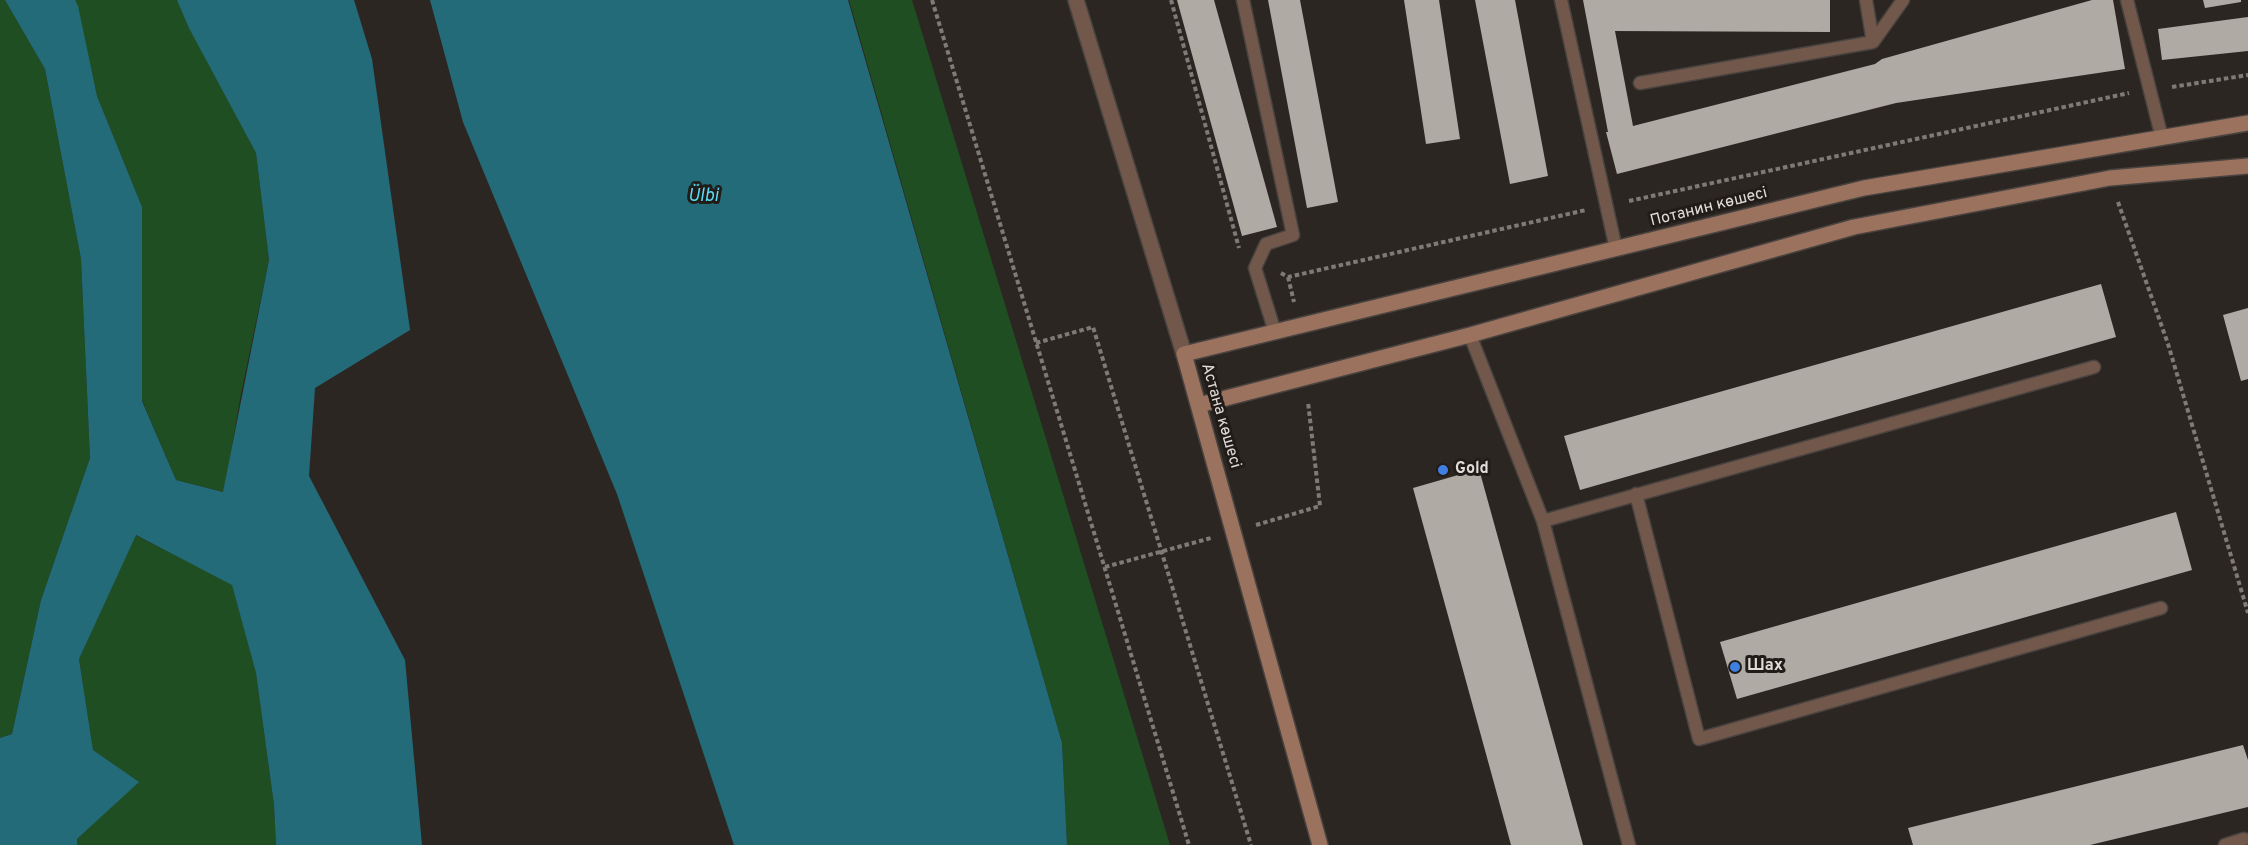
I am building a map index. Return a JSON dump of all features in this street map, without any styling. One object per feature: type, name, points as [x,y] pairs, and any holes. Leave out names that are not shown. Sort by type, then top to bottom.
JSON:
[{"type":"main road","name":"Потанин көшесі","points":[[1184,354],[1864,188],[2248,123]]},
{"type":"main road","points":[[1198,405],[1470,334],[1854,226],[2110,178],[2248,166]]},
{"type":"main road","name":"Астана көшесі","points":[[1184,354],[1320,845]]},
{"type":"street","name":"Астана көшесі","points":[[1076,0],[1184,354]]},
{"type":"lane","points":[[1244,0],[1293,235],[1266,244],[1256,268],[1275,332]]},
{"type":"lane","points":[[1562,0],[1616,249]]},
{"type":"lane","points":[[1866,0],[1873,42]]},
{"type":"lane","points":[[1640,83],[1873,42],[1903,0]]},
{"type":"lane","points":[[2127,0],[2162,138]]},
{"type":"lane","points":[[1470,334],[1543,521],[1629,845]]},
{"type":"lane","points":[[1543,521],[2094,367]]},
{"type":"lane","points":[[1635,494],[1699,739],[2161,608]]},
{"type":"lane","points":[[2225,845],[2244,839]]},
{"type":"path","points":[[932,0],[1189,845]]},
{"type":"path","points":[[1171,0],[1240,251],[1288,276],[2106,97],[2248,75]]},
{"type":"path","points":[[2110,178],[2168,344],[2248,613]]},
{"type":"path","points":[[1288,276],[1300,326]]},
{"type":"path","points":[[1036,343],[1093,327],[1251,845]]},
{"type":"path","points":[[1105,567],[1320,506],[1304,378]]},
{"type":"green space","points":[[0,0],[5,0],[45,69],[81,259],[90,458],[41,600],[12,734],[0,738]]},
{"type":"green space","points":[[75,0],[178,0],[190,28],[256,153],[269,260],[241,394],[224,492],[176,480],[142,400],[142,207],[97,96]]},
{"type":"green space","points":[[849,0],[912,0],[1170,845],[1067,845],[1062,743]]},
{"type":"green space","points":[[135,535],[232,584],[256,673],[274,805],[276,845],[77,845],[77,839],[138,782],[93,750],[79,659]]},
{"type":"water","points":[[5,0],[75,0],[78,6],[97,96],[142,207],[142,401],[176,480],[223,492],[269,260],[256,153],[189,28],[177,0],[354,0],[372,59],[410,330],[315,388],[309,476],[405,660],[422,845],[276,845],[274,805],[256,673],[232,585],[136,535],[79,659],[93,750],[139,782],[77,839],[77,845],[0,845],[0,738],[12,734],[41,600],[90,458],[81,259],[45,69]]},
{"type":"water","name":"Ülbi","points":[[430,0],[848,0],[1062,743],[1067,845],[734,845],[617,494],[463,122]]},
{"type":"building","points":[[1177,0],[1214,0],[1277,227],[1242,236]]},
{"type":"building","points":[[1268,0],[1300,0],[1338,202],[1307,208]]},
{"type":"building","points":[[1404,0],[1439,0],[1460,139],[1426,144]]},
{"type":"building","points":[[1475,0],[1515,0],[1548,176],[1510,184]]},
{"type":"building","points":[[1583,0],[1830,0],[1830,32],[1615,31],[1633,126],[1875,64],[1882,59],[2092,0],[2113,0],[2125,69],[1896,103],[1617,174],[1606,132],[1608,132]]},
{"type":"building","points":[[2203,0],[2241,0],[2241,2],[2205,8]]},
{"type":"building","points":[[2248,17],[2248,51],[2162,60],[2158,29]]},
{"type":"building","points":[[2101,284],[2116,337],[1580,490],[1564,436]]},
{"type":"building","points":[[2248,308],[2248,379],[2241,381],[2223,315]]},
{"type":"building","points":[[1479,469],[1583,845],[1511,845],[1413,488]]},
{"type":"building","points":[[2176,512],[2192,570],[1737,699],[1720,642]]},
{"type":"building","points":[[2243,745],[2248,760],[2248,807],[2090,845],[1913,845],[1908,828]]},
{"type":"place","name":"Gold","points":[[1443,470]]},
{"type":"place","name":"Шах","points":[[1735,667]]}]
